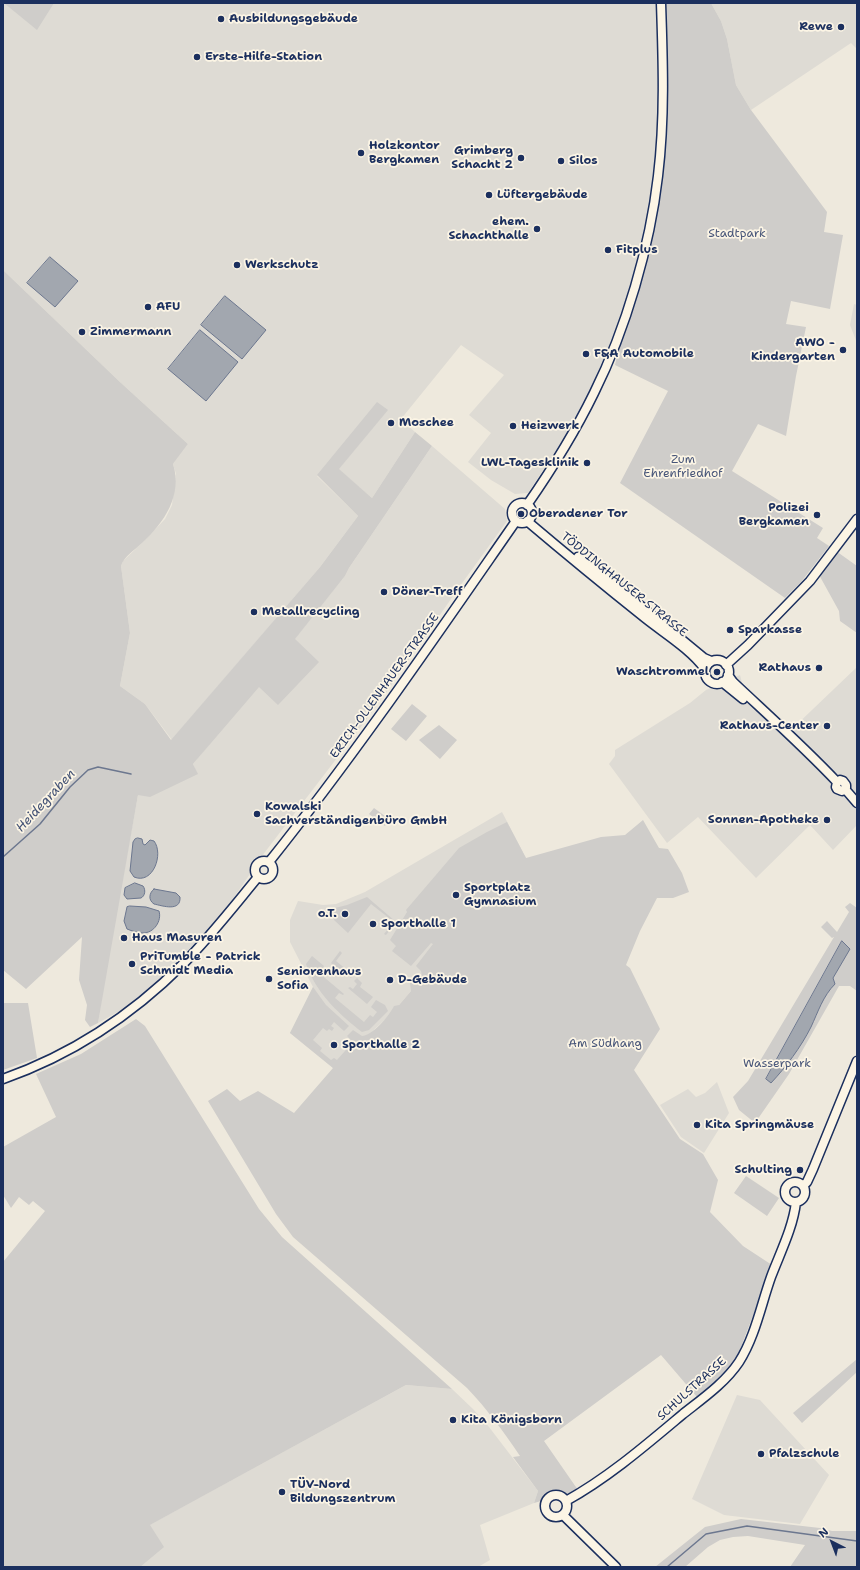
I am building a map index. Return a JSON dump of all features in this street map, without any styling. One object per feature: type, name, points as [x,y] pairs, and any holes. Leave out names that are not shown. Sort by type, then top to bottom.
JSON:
[{"type":"street","points":[[527,505],[575,430],[594,393],[625,316],[640,268],[652,214],[661,148],[663,101],[661,3]]},
{"type":"street","points":[[520,504],[527,505],[531,511],[528,520],[521,523],[516,521],[512,515],[514,507],[520,504]]},
{"type":"street","points":[[725,679],[728,670],[726,665],[748,645],[810,581],[857,519]]},
{"type":"street","name":"TÖDDINGHAUSER STRASSE","points":[[528,520],[584,562],[595,568],[704,658],[711,662],[721,661],[726,665]]},
{"type":"street","name":"TÖDDINGHAUSER STRASSE","points":[[528,520],[634,610],[680,645],[700,663],[705,669],[706,677],[710,681],[716,683],[725,679],[790,742],[806,751],[837,782],[837,790],[841,791],[845,789],[857,803]]},
{"type":"street","name":"ERICH-OLLENHAUER-STRASSE","points":[[269,862],[302,821],[388,704],[516,521]]},
{"type":"street","points":[[705,669],[711,662]]},
{"type":"street","points":[[261,861],[269,862],[273,866],[272,874],[266,879],[258,877],[255,872],[257,864],[261,861]]},
{"type":"street","points":[[3,1079],[45,1062],[92,1038],[135,1006],[183,965],[258,877]]},
{"type":"street","points":[[803,1186],[807,1182],[813,1169],[857,1061]]},
{"type":"street","points":[[797,1182],[803,1186],[805,1192],[804,1198],[792,1201],[784,1194],[784,1191],[788,1184],[797,1182]]},
{"type":"street","name":"SCHULSTRASSE","points":[[566,1501],[623,1464],[708,1394],[736,1367],[743,1356],[751,1336],[764,1296],[789,1230],[792,1201]]},
{"type":"street","points":[[555,1495],[562,1496],[566,1501],[567,1510],[563,1515],[557,1517],[550,1516],[546,1510],[546,1503],[549,1498],[555,1495]]},
{"type":"street","points":[[563,1515],[616,1567]]},
{"type":"shaded area","points":[[3,3],[663,3],[664,101],[649,238],[620,320],[590,391],[572,426],[528,493],[515,494],[491,480],[468,462],[491,433],[469,415],[504,375],[461,345],[401,419],[415,432],[372,498],[338,469],[387,410],[317,476],[358,516],[320,567],[172,740],[145,704],[120,686],[130,633],[121,566],[123,561],[165,519],[172,505],[176,474],[173,464],[188,444],[120,382],[3,270]]},
{"type":"shaded area","points":[[711,3],[857,3],[857,49],[851,43],[751,110],[736,85],[727,39],[721,21]]},
{"type":"shaded area","points":[[50,257],[78,281],[55,307],[27,283]]},
{"type":"shaded area","points":[[225,296],[266,330],[242,359],[201,325]]},
{"type":"shaded area","points":[[854,304],[857,305],[857,343],[850,325]]},
{"type":"shaded area","points":[[200,330],[238,362],[206,401],[168,369]]},
{"type":"shaded area","points":[[432,446],[505,509],[507,521],[376,707],[265,852],[226,909],[180,963],[132,1004],[98,1023],[106,969],[138,795],[197,774],[193,764],[345,576]]},
{"type":"shaded area","points":[[857,667],[857,825],[833,850],[810,825],[756,878],[698,817],[667,843],[609,764],[615,756],[615,750],[690,703],[706,690],[740,675],[742,683],[790,731]]},
{"type":"shaded area","points":[[502,812],[526,858],[392,1013],[333,1068],[290,1033],[313,987],[290,942],[290,920],[298,901],[323,905],[336,904],[365,892]]},
{"type":"shaded area","points":[[138,838],[142,839],[143,844],[145,845],[150,840],[154,841],[158,853],[155,867],[151,873],[147,877],[141,878],[134,877],[130,871],[133,842]]},
{"type":"shaded area","points":[[135,883],[143,886],[145,889],[144,894],[141,898],[127,899],[124,895],[125,888]]},
{"type":"shaded area","points":[[154,889],[176,893],[180,897],[180,902],[178,905],[171,907],[154,904],[151,901],[150,896]]},
{"type":"shaded area","points":[[127,907],[146,907],[159,911],[159,919],[154,929],[143,933],[127,929],[124,921]]},
{"type":"shaded area","points":[[842,941],[850,949],[833,978],[835,984],[824,999],[811,1027],[798,1049],[788,1064],[771,1083],[766,1079]]},
{"type":"shaded area","name":"Kita Springmäuse","points":[[717,1082],[729,1113],[704,1153],[681,1137],[660,1105],[688,1089],[696,1097],[705,1093]]},
{"type":"shaded area","points":[[406,1385],[452,1389],[489,1427],[538,1491],[534,1503],[480,1525],[490,1560],[478,1567],[107,1567],[100,1552]]},
{"type":"shaded area","name":"Pfalzschule","points":[[737,1395],[760,1400],[829,1475],[800,1524],[724,1515],[692,1499]]},
{"type":"green space","points":[[4,3],[54,3],[37,30]]},
{"type":"green space","name":"Stadtpark","points":[[663,3],[711,3],[721,21],[727,39],[736,85],[751,110],[827,212],[824,232],[843,235],[830,309],[791,301],[786,324],[806,327],[786,436],[758,424],[732,471],[823,528],[817,538],[829,546],[801,582],[785,598],[620,483],[668,391],[615,365],[659,178]]},
{"type":"green space","points":[[3,270],[120,382],[188,444],[173,464],[175,487],[170,508],[158,527],[127,556],[122,562],[121,566],[130,633],[120,686],[145,704],[171,740],[320,567],[358,516],[317,475],[377,402],[388,410],[339,469],[372,498],[415,432],[432,446],[345,576],[295,639],[319,662],[278,705],[259,687],[193,764],[198,774],[150,797],[138,795],[98,1023],[90,1027],[85,1020],[87,1005],[79,980],[82,937],[26,989],[3,970]]},
{"type":"green space","points":[[836,551],[857,566],[857,633],[840,621],[839,611],[818,573]]},
{"type":"green space","points":[[412,704],[427,716],[406,741],[391,729]]},
{"type":"green space","points":[[439,725],[457,740],[440,759],[419,740]]},
{"type":"green space","points":[[374,808],[389,819],[385,826],[369,814]]},
{"type":"green space","name":"Am Südhang","points":[[643,820],[659,848],[668,849],[682,873],[689,892],[673,898],[657,898],[640,931],[626,965],[630,968],[660,1029],[634,1070],[680,1139],[703,1154],[718,1180],[710,1212],[743,1246],[772,1265],[735,1363],[697,1397],[661,1355],[544,1441],[578,1490],[534,1503],[538,1491],[513,1457],[520,1456],[488,1412],[467,1388],[293,1237],[276,1214],[208,1101],[227,1089],[240,1101],[258,1091],[294,1113],[333,1068],[290,1033],[313,987],[326,1005],[349,1026],[344,1031],[334,1022],[331,1026],[334,1028],[332,1031],[329,1029],[327,1031],[323,1028],[313,1040],[322,1048],[320,1051],[331,1060],[334,1058],[337,1060],[353,1042],[347,1036],[353,1030],[362,1036],[371,1033],[385,1019],[394,1006],[399,1005],[411,991],[410,983],[414,977],[418,980],[422,976],[421,971],[416,966],[433,944],[431,943],[411,966],[392,951],[396,946],[390,940],[407,912],[406,910],[459,848],[507,822],[526,858],[601,837],[625,835]]},
{"type":"green space","points":[[367,897],[395,921],[394,925],[386,935],[384,934],[394,922],[371,904],[348,933],[334,920],[331,909],[347,905]]},
{"type":"green space","name":"Wasserpark","points":[[850,903],[857,908],[857,991],[850,986],[839,986],[789,1074],[755,1123],[739,1110],[733,1097],[748,1081],[834,937],[832,938],[821,927],[827,921],[837,932],[849,912],[845,907]]},
{"type":"green space","points":[[340,951],[342,953],[336,961],[353,975],[351,978],[331,963]]},
{"type":"green space","points":[[312,956],[324,966],[319,973],[344,994],[339,993],[335,998],[364,1022],[370,1015],[373,1017],[377,1012],[371,1007],[376,1000],[385,1005],[388,1011],[369,1030],[362,1032],[335,1008],[315,983],[306,964]]},
{"type":"green space","points":[[357,978],[362,983],[360,987],[373,997],[367,1004],[348,988],[350,987],[353,989],[357,984],[354,981]]},
{"type":"green space","points":[[3,1003],[28,1003],[37,1058],[3,1070]]},
{"type":"green space","points":[[136,1019],[145,1026],[259,1209],[282,1237],[452,1389],[406,1385],[150,1525],[164,1547],[140,1567],[3,1567],[3,1262],[45,1211],[33,1201],[29,1205],[19,1197],[11,1208],[3,1195],[3,1147],[56,1117],[36,1074],[81,1054]]},
{"type":"green space","points":[[746,1176],[779,1198],[767,1216],[734,1193]]},
{"type":"green space","points":[[857,1359],[857,1372],[802,1423],[793,1413]]},
{"type":"green space","points":[[741,1519],[820,1528],[832,1531],[857,1531],[857,1567],[790,1567],[805,1545],[748,1536],[720,1540],[708,1547],[685,1567],[655,1567],[705,1527]]},
{"type":"waterway","name":"Heidegraben","points":[[3,857],[40,824],[70,787],[88,770],[98,767],[131,774]]},
{"type":"waterway","points":[[667,1567],[706,1534],[747,1526],[857,1541]]},
{"type":"place","name":"Ausbildungsgebäude","points":[[221,19]]},
{"type":"place","name":"Rewe","points":[[841,27]]},
{"type":"place","name":"Erste-Hilfe-Station","points":[[197,57]]},
{"type":"place","name":"Holzkontor Bergkamen","points":[[361,153]]},
{"type":"place","name":"Grimberg Schacht 2","points":[[521,158]]},
{"type":"place","name":"Silos","points":[[561,161]]},
{"type":"place","name":"Lüftergebäude","points":[[489,195]]},
{"type":"place","name":"ehem. Schachthalle","points":[[537,229]]},
{"type":"place","name":"Fitplus","points":[[608,250]]},
{"type":"place","name":"Werkschutz","points":[[237,265]]},
{"type":"place","name":"AFU","points":[[148,307]]},
{"type":"place","name":"Zimmermann","points":[[82,332]]},
{"type":"place","name":"AWO - Kindergarten","points":[[843,350]]},
{"type":"place","name":"F&A Automobile","points":[[586,354]]},
{"type":"place","name":"Moschee","points":[[391,423]]},
{"type":"place","name":"Heizwerk","points":[[513,426]]},
{"type":"place","name":"LWL-Tagesklinik","points":[[587,463]]},
{"type":"place","name":"Oberadener Tor","points":[[521,514]]},
{"type":"place","name":"Polizei Bergkamen","points":[[817,515]]},
{"type":"place","name":"Döner-Treff","points":[[384,592]]},
{"type":"place","name":"Metallrecycling","points":[[254,612]]},
{"type":"place","name":"Sparkasse","points":[[730,630]]},
{"type":"place","name":"Rathaus","points":[[819,668]]},
{"type":"place","name":"Waschtrommel","points":[[717,672]]},
{"type":"place","name":"Rathaus-Center","points":[[827,726]]},
{"type":"place","name":"Kowalski Sachverständigenbüro GmbH","points":[[257,814]]},
{"type":"place","name":"Sonnen-Apotheke","points":[[827,820]]},
{"type":"place","name":"Sportplatz Gymnasium","points":[[456,895]]},
{"type":"place","name":"o.T.","points":[[345,914]]},
{"type":"place","name":"Sporthalle 1","points":[[373,924]]},
{"type":"place","name":"Haus Masuren","points":[[124,938]]},
{"type":"place","name":"PriTumble - Patrick Schmidt Media","points":[[132,964]]},
{"type":"place","name":"Seniorenhaus Sofia","points":[[269,979]]},
{"type":"place","name":"D-Gebäude","points":[[390,980]]},
{"type":"place","name":"Sporthalle 2","points":[[334,1045]]},
{"type":"place","name":"Kita Springmäuse","points":[[697,1125]]},
{"type":"place","name":"Schulting","points":[[800,1170]]},
{"type":"place","name":"Kita Königsborn","points":[[453,1420]]},
{"type":"place","name":"Pfalzschule","points":[[761,1454]]},
{"type":"place","name":"TÜV-Nord Bildungszentrum","points":[[282,1492]]},
{"type":"park label","name":"Zum Ehrenfriedhof","points":[[683,467]]}]
